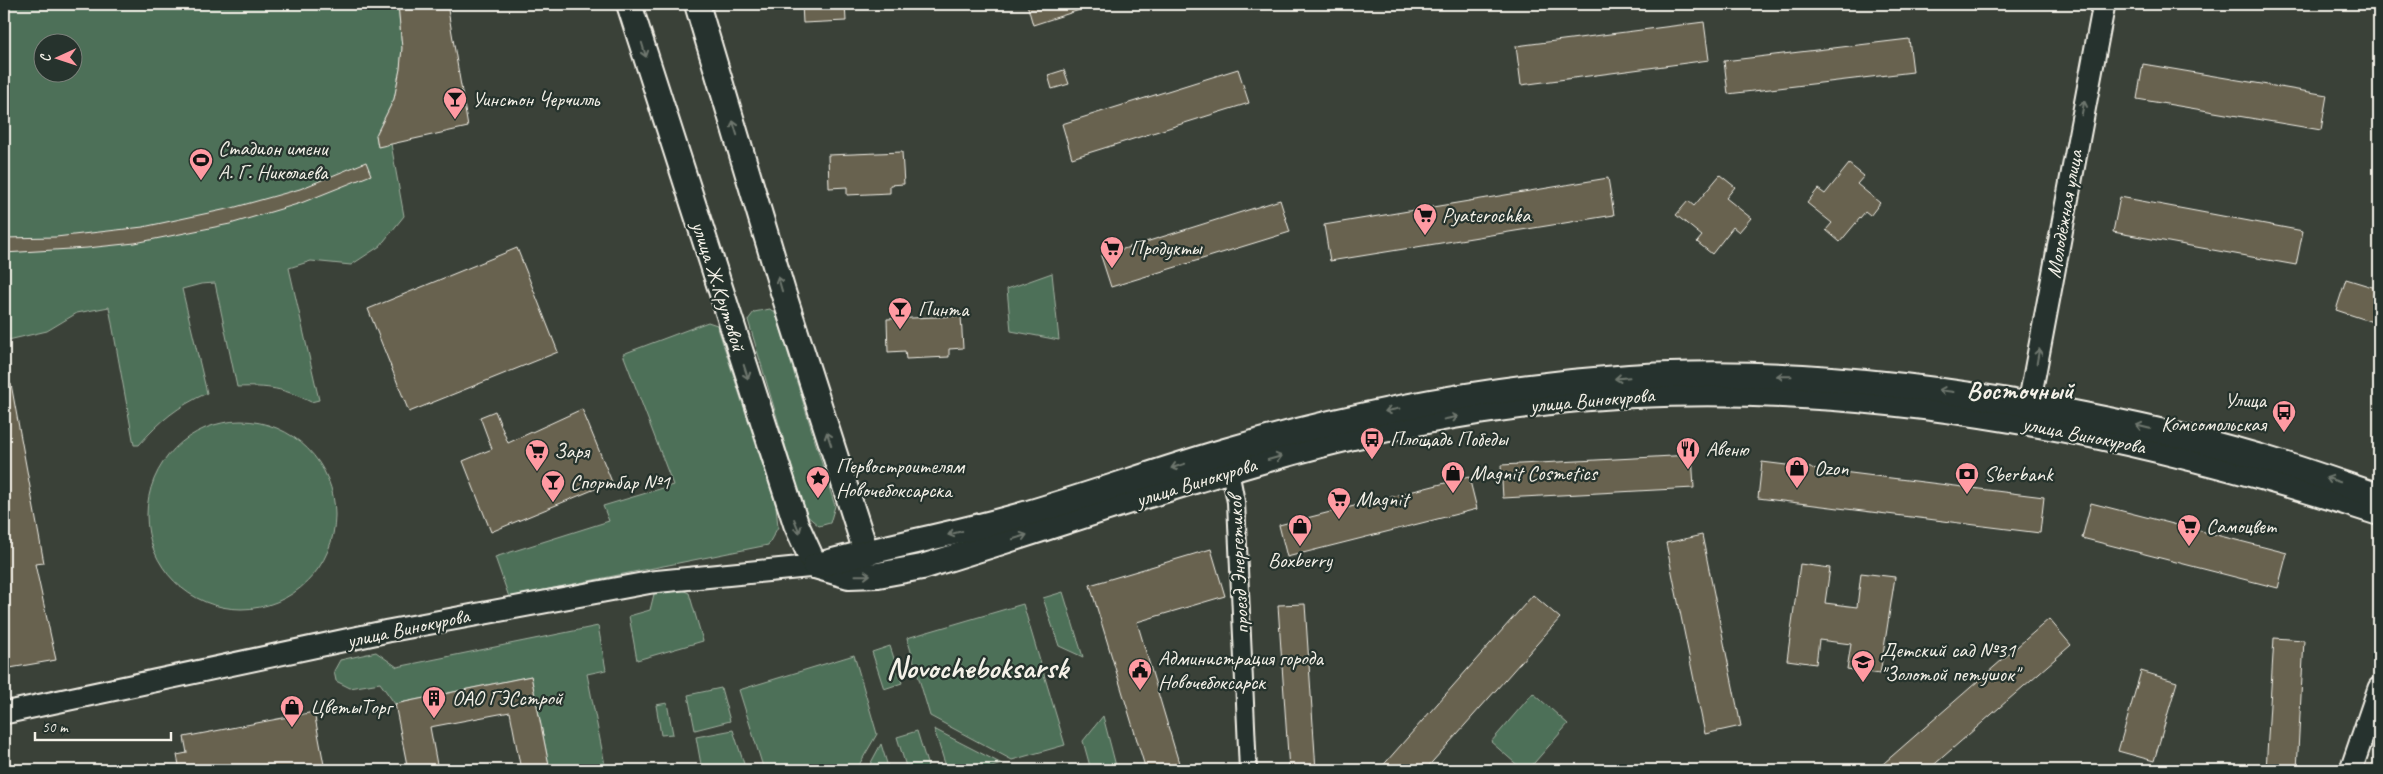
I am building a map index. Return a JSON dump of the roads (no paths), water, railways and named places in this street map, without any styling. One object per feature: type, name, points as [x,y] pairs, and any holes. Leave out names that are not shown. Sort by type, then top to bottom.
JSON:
[{"type":"main road","name":"улица Ж.Крутовой","points":[[629,4],[796,524],[815,566]]},
{"type":"main road","points":[[697,4],[782,292],[866,552]]},
{"type":"main road","name":"улица Винокурова","points":[[815,566],[849,576],[878,575],[922,567],[1363,416],[1474,404],[1631,377],[1716,384],[1802,377],[1865,382],[2027,414],[2268,478],[2379,514]]},
{"type":"main road","name":"улица Винокурова","points":[[2027,414],[2129,424],[2277,462],[2379,496]]},
{"type":"main road","name":"улица Винокурова","points":[[815,566],[866,552],[933,539],[1227,461]]},
{"type":"street","name":"Молодёжная улица","points":[[2027,414],[2104,4]]},
{"type":"street","name":"проезд Энергетиков","points":[[1227,461],[1236,502],[1248,770]]},
{"type":"street","name":"улица Винокурова","points":[[4,713],[388,631],[632,586],[703,576],[815,566]]},
{"type":"street","points":[[2351,770],[2379,688]]},
{"type":"place","name":"Уинстон Черчилль","points":[[455,120]]},
{"type":"place","name":"Стадион имени А. Г. Николаева","points":[[201,181]]},
{"type":"place","name":"Pyaterochka","points":[[1425,236]]},
{"type":"place","name":"Продукты","points":[[1112,269]]},
{"type":"place","name":"Пинта","points":[[900,330]]},
{"type":"place","name":"Улица Комсомольская","points":[[2284,433]]},
{"type":"place","name":"Площадь Победы","points":[[1372,460]]},
{"type":"place","name":"Авеню","points":[[1688,470]]},
{"type":"place","name":"Заря","points":[[537,472]]},
{"type":"place","name":"Ozon","points":[[1797,489]]},
{"type":"place","name":"Magnit Cosmetics","points":[[1453,494]]},
{"type":"place","name":"Sberbank","points":[[1967,495]]},
{"type":"place","name":"Первостроителям Новочебоксарска","points":[[818,499]]},
{"type":"place","name":"Спортбар №1","points":[[553,503]]},
{"type":"place","name":"Magnit","points":[[1339,520]]},
{"type":"place","name":"Boxberry","points":[[1300,547]]},
{"type":"place","name":"Самоцвет","points":[[2189,547]]},
{"type":"place","name":"Детский сад №31 \"Золотой петушок\"","points":[[1863,683]]},
{"type":"place","name":"Администрация города Новочебоксарск","points":[[1140,691]]},
{"type":"place","name":"ОАО ГЭСстрой","points":[[434,719]]},
{"type":"place","name":"ЦветыТорг","points":[[292,728]]},
{"type":"district","name":"Восточный","points":[[2020,390]]},
{"type":"district","name":"Novocheboksarsk","points":[[977,667]]}]
